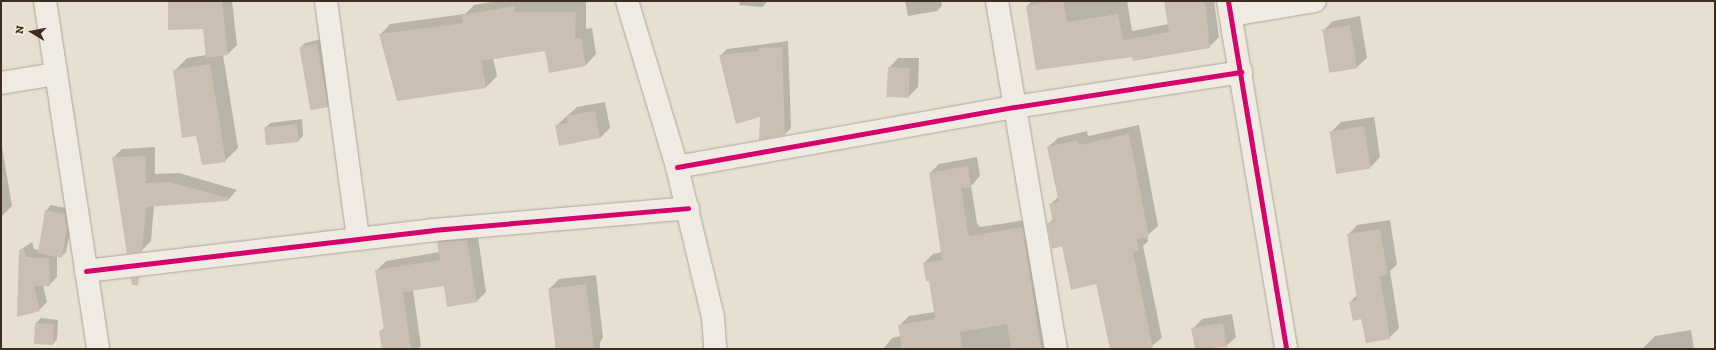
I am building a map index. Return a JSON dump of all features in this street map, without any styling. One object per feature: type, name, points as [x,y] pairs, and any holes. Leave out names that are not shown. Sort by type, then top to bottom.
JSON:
[{"type":"street","points":[[45,1],[98,349]]},
{"type":"street","points":[[326,1],[358,239]]},
{"type":"street","points":[[627,1],[688,208],[713,317],[715,349]]},
{"type":"street","points":[[997,1],[1056,349]]},
{"type":"street","points":[[1286,349],[1230,8],[1315,1]]},
{"type":"street","points":[[677,167],[1015,107],[1241,72]]},
{"type":"street","points":[[1,83],[56,74]]},
{"type":"street","points":[[86,271],[358,239],[688,208]]},
{"type":"building","points":[[168,1],[222,1],[228,55],[206,58],[203,29],[168,30]]},
{"type":"building","points":[[1054,1],[1063,1],[1067,22],[1118,14],[1123,40],[1169,32],[1164,1],[1205,1],[1210,48],[1133,61],[1132,57],[1036,70],[1026,6]]},
{"type":"building","points":[[514,6],[515,12],[576,12],[575,39],[581,38],[586,66],[549,73],[545,51],[481,61],[486,88],[397,101],[379,34],[463,23],[462,15]]},
{"type":"building","points":[[1350,25],[1357,68],[1329,73],[1322,29]]},
{"type":"building","points":[[317,44],[328,107],[310,110],[299,47]]},
{"type":"building","points":[[782,47],[785,135],[759,140],[760,117],[736,124],[719,55],[758,51],[758,48]]},
{"type":"building","points":[[210,64],[226,162],[202,165],[196,136],[182,138],[173,70]]},
{"type":"building","points":[[888,67],[910,68],[908,98],[886,97]]},
{"type":"building","points":[[595,111],[600,138],[559,146],[555,125],[568,123],[566,116]]},
{"type":"building","points":[[297,124],[299,142],[266,145],[264,127]]},
{"type":"building","points":[[1364,126],[1371,168],[1336,174],[1329,131]]},
{"type":"building","points":[[1129,134],[1149,237],[1137,239],[1139,251],[1133,252],[1153,349],[1110,349],[1096,284],[1071,290],[1062,246],[1052,249],[1047,223],[1053,222],[1049,204],[1059,202],[1047,147],[1078,140],[1079,145]]},
{"type":"building","points":[[146,156],[146,174],[144,174],[146,175],[146,183],[169,182],[228,198],[228,201],[146,207],[142,252],[127,254],[112,157]]},
{"type":"building","points":[[968,166],[971,187],[961,188],[968,233],[971,236],[1023,227],[1041,349],[1011,349],[1007,324],[960,332],[962,349],[902,349],[898,325],[935,319],[929,281],[926,281],[923,263],[942,260],[929,173]]},
{"type":"building","points":[[45,210],[65,214],[67,228],[62,258],[38,253]]},
{"type":"building","points":[[1380,229],[1388,275],[1380,276],[1390,339],[1366,343],[1361,319],[1353,321],[1349,302],[1357,300],[1347,234]]},
{"type":"building","points":[[467,240],[477,302],[447,307],[444,286],[403,292],[411,349],[382,349],[379,331],[384,330],[375,270],[440,260],[437,242]]},
{"type":"building","points":[[24,249],[26,257],[49,258],[50,286],[34,286],[40,311],[17,317],[19,250]]},
{"type":"building","points":[[139,277],[138,285],[132,285],[131,278]]},
{"type":"building","points":[[586,284],[594,349],[556,349],[548,289]]},
{"type":"building","points":[[35,323],[54,324],[53,345],[34,344]]},
{"type":"building","points":[[1223,323],[1227,347],[1195,349],[1191,328]]},
{"type":"cycle path","points":[[1228,1],[1286,349]]},
{"type":"cycle path","points":[[677,167],[1015,107],[1241,72]]},
{"type":"cycle path","points":[[86,271],[433,230],[688,208]]}]
